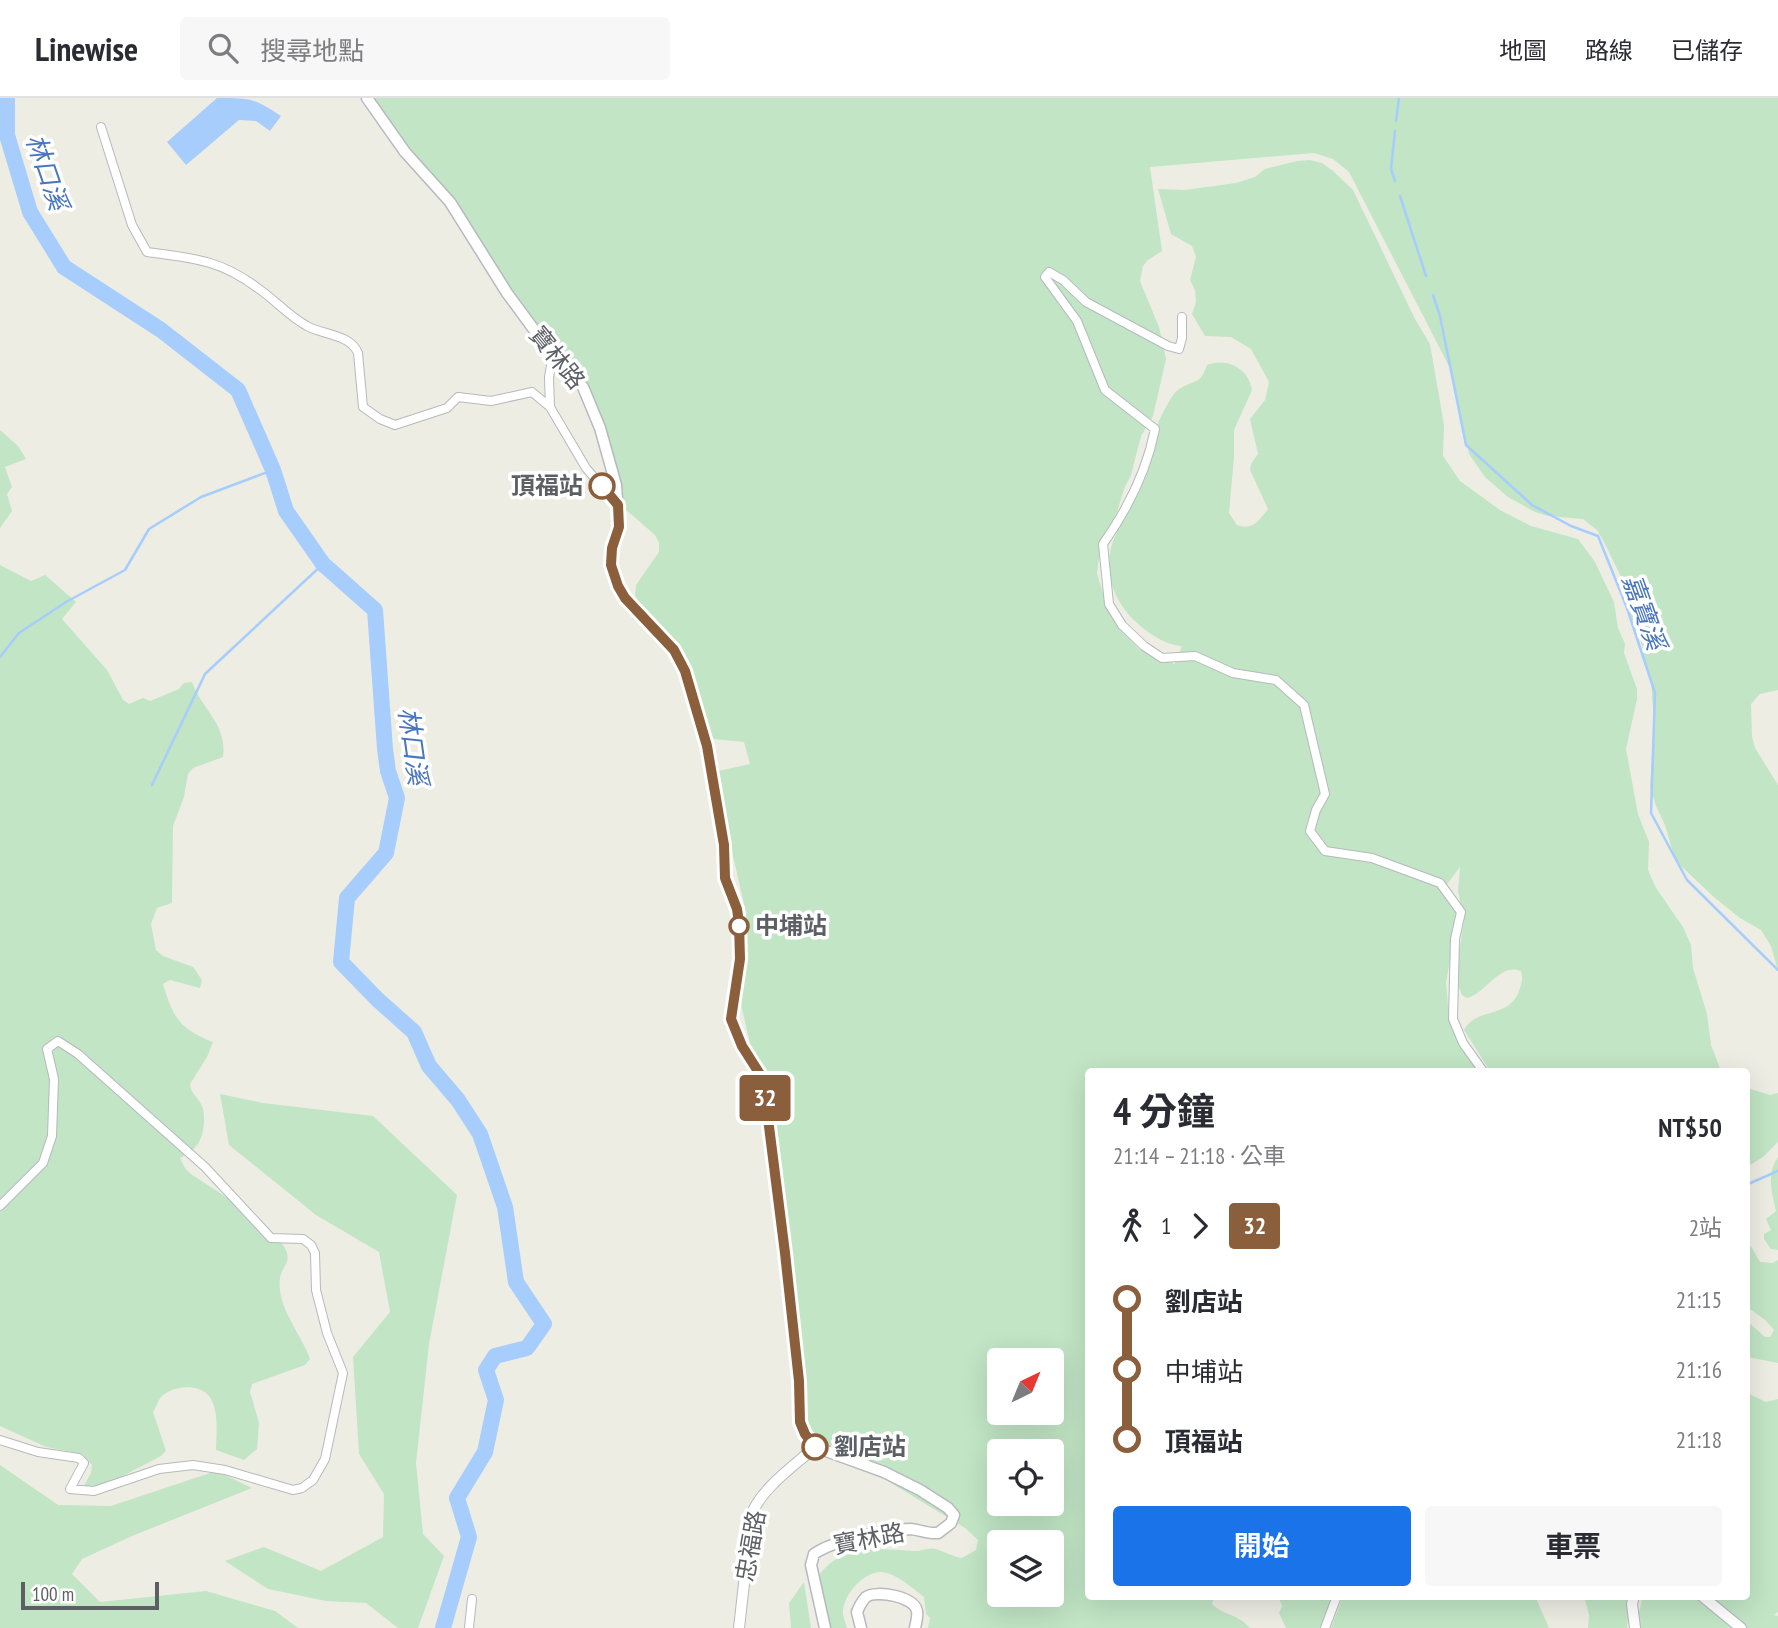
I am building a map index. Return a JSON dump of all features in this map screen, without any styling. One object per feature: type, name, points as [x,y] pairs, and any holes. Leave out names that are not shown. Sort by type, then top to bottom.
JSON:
[{"type":"main road","name":"寶林路","points":[[367,98],[405,152],[450,202],[508,293],[553,354],[583,387],[606,448],[616,485],[619,527],[612,548],[611,565],[618,586],[625,598],[674,650],[685,671],[709,755],[724,845],[725,878],[737,909],[740,959],[731,1019],[742,1046],[763,1079],[799,1381],[800,1422],[815,1447],[884,1472],[920,1490],[948,1508],[954,1518],[947,1528],[938,1533],[906,1529],[892,1531],[836,1542],[814,1554],[811,1565],[825,1628]]},
{"type":"main road","points":[[860,1628],[857,1612],[866,1597],[873,1594],[906,1598],[913,1603],[918,1612],[915,1628]]},
{"type":"street","points":[[101,127],[132,225],[147,253],[205,260],[234,271],[305,326],[355,346],[363,407],[380,419],[395,425],[447,408],[458,397],[491,401],[532,392],[550,407],[586,468],[618,505]]},
{"type":"street","points":[[1182,317],[1179,349],[1168,346],[1086,302],[1063,280],[1049,272],[1045,277],[1077,321],[1105,390],[1155,429],[1151,448],[1124,514],[1103,544],[1109,604],[1122,625],[1144,646],[1162,657],[1195,656],[1233,673],[1276,680],[1304,705],[1325,794],[1316,810],[1310,831],[1325,851],[1372,858],[1440,883],[1461,912],[1455,939],[1453,1018],[1463,1043],[1481,1068]]},
{"type":"street","points":[[550,407],[549,377],[553,354]]},
{"type":"street","points":[[0,1206],[43,1163],[52,1136],[54,1091],[47,1049],[58,1041],[78,1054],[205,1167],[271,1238],[303,1239],[311,1245],[315,1253],[316,1290],[327,1333],[343,1373],[325,1459],[313,1480],[302,1488],[293,1490],[225,1470],[193,1465],[159,1469],[94,1491],[70,1489],[84,1463],[79,1458],[37,1452],[0,1440]]},
{"type":"street","name":"忠福路","points":[[739,1628],[752,1513],[756,1503],[815,1447]]},
{"type":"street","points":[[469,1628],[472,1598]]},
{"type":"street","points":[[1325,1628],[1336,1600]]},
{"type":"street","points":[[1633,1600],[1634,1628]]},
{"type":"street","points":[[1707,1600],[1741,1628]]},
{"type":"green space","points":[[367,98],[1778,98],[1778,690],[1760,694],[1751,704],[1755,748],[1778,785],[1778,970],[1771,946],[1761,930],[1740,918],[1715,898],[1674,856],[1650,787],[1654,724],[1651,680],[1630,614],[1627,589],[1604,542],[1597,530],[1583,519],[1548,516],[1508,497],[1485,477],[1469,454],[1450,368],[1349,172],[1333,159],[1314,153],[1150,167],[1162,251],[1143,266],[1140,281],[1159,327],[1166,359],[1153,416],[1141,436],[1131,475],[1100,549],[1097,573],[1106,604],[1117,626],[1138,648],[1153,656],[1169,658],[1174,665],[1182,646],[1157,638],[1127,613],[1111,581],[1109,558],[1116,534],[1137,491],[1160,418],[1176,392],[1200,379],[1207,365],[1222,362],[1236,366],[1250,382],[1252,390],[1234,430],[1229,513],[1237,525],[1247,527],[1262,517],[1268,509],[1250,470],[1258,454],[1250,419],[1265,400],[1269,382],[1251,349],[1231,337],[1205,336],[1192,314],[1196,302],[1195,290],[1190,280],[1196,257],[1192,246],[1171,234],[1158,189],[1185,190],[1236,183],[1255,177],[1265,169],[1297,161],[1322,163],[1353,190],[1415,319],[1430,344],[1444,425],[1443,456],[1460,481],[1500,510],[1531,526],[1578,539],[1595,562],[1614,602],[1618,628],[1625,644],[1624,653],[1637,689],[1626,749],[1638,814],[1649,842],[1648,870],[1691,945],[1693,968],[1707,1014],[1711,1045],[1720,1068],[1488,1068],[1464,1030],[1477,1018],[1509,1005],[1516,998],[1522,976],[1521,971],[1506,971],[1474,995],[1467,998],[1462,995],[1455,978],[1464,921],[1458,891],[1460,867],[1445,887],[1458,918],[1446,982],[1449,1017],[1480,1068],[1085,1068],[1085,1600],[1213,1600],[1212,1604],[1250,1628],[928,1628],[930,1618],[926,1614],[924,1597],[899,1578],[882,1572],[868,1575],[856,1585],[847,1598],[843,1612],[847,1628],[827,1628],[817,1578],[837,1559],[874,1549],[915,1551],[931,1548],[962,1558],[976,1550],[978,1540],[965,1528],[886,1480],[831,1459],[818,1449],[808,1435],[799,1392],[776,1126],[767,1072],[752,1052],[741,1004],[740,963],[746,913],[714,772],[750,764],[744,742],[703,738],[693,698],[675,669],[671,653],[634,608],[636,585],[659,552],[659,543],[655,535],[624,508],[583,392],[549,354],[454,206]]},
{"type":"green space","points":[[0,430],[18,446],[26,459],[5,467],[12,487],[7,494],[12,511],[0,528]]},
{"type":"green space","points":[[0,565],[31,581],[45,575],[76,602],[62,619],[107,670],[123,700],[129,704],[143,698],[150,701],[179,689],[184,683],[192,682],[218,726],[223,757],[193,768],[188,774],[184,797],[173,826],[172,903],[157,908],[151,924],[156,950],[163,956],[193,967],[202,980],[200,988],[170,980],[163,984],[174,1013],[185,1027],[213,1042],[190,1084],[203,1108],[202,1134],[195,1148],[180,1158],[191,1174],[259,1221],[282,1243],[288,1257],[280,1278],[281,1298],[310,1359],[305,1365],[252,1384],[250,1392],[259,1423],[257,1449],[244,1460],[216,1450],[216,1414],[208,1395],[191,1387],[178,1388],[161,1397],[153,1412],[166,1451],[98,1489],[89,1490],[84,1486],[92,1465],[83,1454],[46,1447],[0,1426]]},
{"type":"green space","points":[[1750,1089],[1770,1095],[1778,1093],[1778,1142],[1750,1165]]},
{"type":"green space","points":[[220,1094],[263,1103],[373,1116],[457,1195],[429,1344],[416,1463],[423,1534],[444,1556],[418,1628],[398,1628],[366,1603],[326,1601],[268,1589],[225,1561],[264,1547],[321,1571],[383,1537],[384,1494],[359,1454],[353,1357],[390,1312],[379,1252],[316,1215],[229,1145]]},
{"type":"green space","points":[[1778,1157],[1778,1250],[1771,1249],[1764,1239],[1764,1234],[1771,1230],[1766,1219],[1776,1211],[1771,1177]]},
{"type":"green space","points":[[1750,1246],[1760,1262],[1773,1263],[1778,1260],[1778,1363],[1750,1358],[1750,1324],[1765,1337],[1770,1337],[1774,1330],[1750,1309]]},
{"type":"green space","points":[[1750,1394],[1766,1402],[1778,1399],[1778,1612],[1774,1615],[1778,1616],[1778,1628],[1747,1628],[1711,1600],[1750,1600]]},
{"type":"green space","points":[[0,1465],[58,1505],[111,1506],[216,1471],[252,1488],[82,1559],[72,1574],[100,1602],[206,1591],[275,1611],[298,1628],[0,1628]]},
{"type":"green space","points":[[804,1582],[811,1628],[791,1628],[789,1603]]},
{"type":"green space","points":[[1280,1600],[1334,1600],[1324,1628],[1286,1628],[1279,1613],[1282,1606]]},
{"type":"green space","points":[[1342,1600],[1537,1600],[1549,1628],[1331,1628]]},
{"type":"green space","points":[[1585,1600],[1630,1600],[1627,1628],[1588,1628],[1589,1615]]},
{"type":"green space","points":[[1642,1600],[1697,1600],[1734,1628],[1635,1628]]},
{"type":"water","points":[[217,98],[252,100],[281,116],[270,131],[256,121],[239,120],[186,165],[167,142]]},
{"type":"waterway","name":"林口溪","points":[[7,98],[7,135],[30,212],[64,267],[161,330],[238,390],[273,470],[286,511],[323,564],[375,610],[385,749],[388,771],[397,798],[386,853],[347,898],[341,962],[414,1032],[429,1066],[458,1100],[480,1134],[505,1207],[516,1282],[544,1324],[527,1348],[495,1356],[486,1370],[496,1400],[485,1452],[457,1498],[469,1537],[443,1628]]},
{"type":"waterway","name":"嘉寶溪","points":[[1396,121],[1399,98]]},
{"type":"waterway","name":"嘉寶溪","points":[[1395,131],[1391,169],[1395,181]]},
{"type":"waterway","name":"嘉寶溪","points":[[1400,196],[1426,276]]},
{"type":"waterway","name":"嘉寶溪","points":[[1433,295],[1440,316],[1466,445],[1532,505],[1571,526],[1598,536],[1627,608],[1655,693],[1651,813],[1687,880],[1778,970]]},
{"type":"waterway","points":[[0,657],[19,633],[66,602],[125,570],[149,529],[201,497],[273,470]]},
{"type":"waterway","points":[[152,785],[205,674],[323,564]]},
{"type":"waterway","points":[[1750,1183],[1778,1171]]},
{"type":"bus line","name":"32","points":[[602,486],[618,505],[619,527],[612,548],[611,565],[618,586],[625,598],[674,650],[685,671],[707,746],[724,845],[725,878],[737,909],[739,923],[740,959],[731,1019],[742,1046],[763,1079],[799,1381],[800,1422],[815,1447]]},
{"type":"place","name":"頂福站","points":[[602,486]]},
{"type":"place","name":"中埔站","points":[[739,926]]},
{"type":"place","name":"劉店站","points":[[815,1447]]}]
